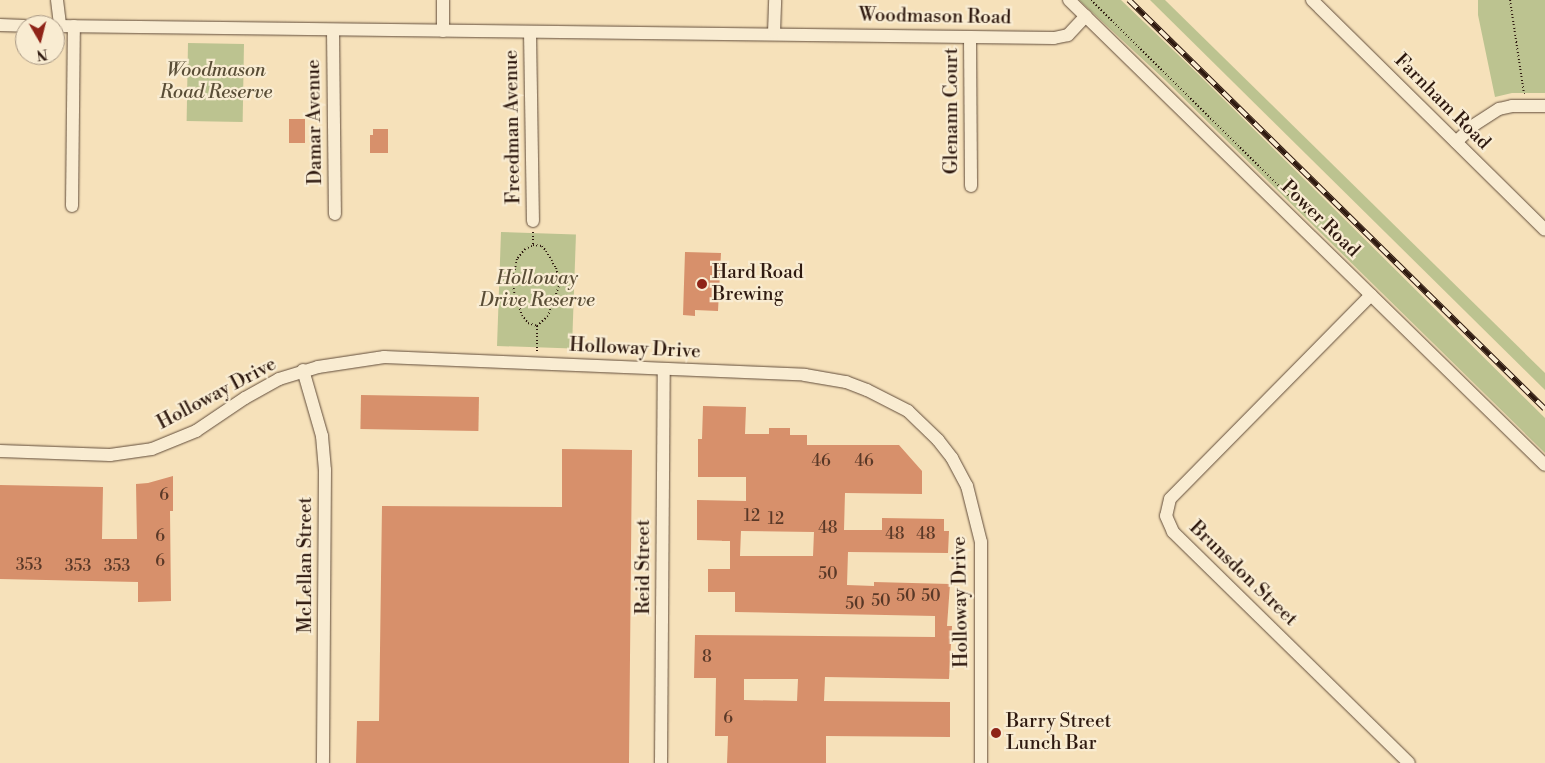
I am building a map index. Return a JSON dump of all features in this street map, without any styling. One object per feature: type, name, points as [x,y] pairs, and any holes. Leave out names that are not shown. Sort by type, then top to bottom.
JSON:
[{"type":"street","points":[[57,0],[57,15]]},
{"type":"street","points":[[443,0],[443,31]]},
{"type":"street","points":[[774,0],[774,33]]},
{"type":"street","name":"Power Road","points":[[1069,0],[1545,465]]},
{"type":"street","name":"Farnham Road","points":[[1312,0],[1545,230]]},
{"type":"street","name":"Woodmason Road","points":[[65,26],[774,33],[1054,38],[1068,35],[1086,16]]},
{"type":"street","points":[[0,26],[15,26]]},
{"type":"street","points":[[72,206],[74,26]]},
{"type":"street","name":"Damar Avenue","points":[[333,30],[335,214]]},
{"type":"street","name":"Freedman Avenue","points":[[530,32],[533,221]]},
{"type":"street","name":"Glenann Court","points":[[970,37],[971,186]]},
{"type":"street","points":[[1456,142],[1474,125],[1499,109],[1512,106],[1545,106]]},
{"type":"street","name":"Brunsdon Street","points":[[1371,295],[1170,499],[1166,516],[1173,532],[1409,763]]},
{"type":"street","name":"Holloway Drive","points":[[0,451],[110,455],[152,449],[196,431],[253,393],[279,379],[303,370],[384,357],[537,362],[664,370],[805,375],[839,380],[867,390],[908,411],[938,440],[952,458],[967,486],[982,542],[981,763]]},
{"type":"street","name":"McLellan Street","points":[[303,370],[322,436],[325,470],[323,763]]},
{"type":"street","name":"Reid Street","points":[[661,763],[664,370]]},
{"type":"path","points":[[1091,0],[1309,215]]},
{"type":"path","points":[[1510,0],[1524,94]]},
{"type":"path","points":[[533,221],[533,245]]},
{"type":"path","points":[[537,326],[528,323],[522,315],[514,292],[513,278],[517,260],[525,249],[533,245],[542,246],[556,268],[560,283],[548,316],[537,326],[537,362]]},
{"type":"green space","points":[[1079,0],[1121,0],[1195,71],[1545,418],[1545,453],[1165,80]]},
{"type":"green space","points":[[1150,0],[1165,0],[1545,373],[1545,390]]},
{"type":"green space","points":[[1478,0],[1545,0],[1545,93],[1512,93],[1495,97],[1478,15]]},
{"type":"green space","name":"Woodmason Road Reserve","points":[[188,43],[244,44],[243,122],[187,121]]},
{"type":"green space","name":"Holloway Drive Reserve","points":[[501,232],[576,235],[572,349],[497,346]]},
{"type":"building","points":[[289,119],[305,119],[305,143],[289,143]]},
{"type":"building","points":[[373,129],[388,129],[388,153],[370,153],[370,135],[373,135]]},
{"type":"building","points":[[685,252],[721,253],[718,311],[695,310],[695,316],[683,315]]},
{"type":"building","points":[[361,395],[479,397],[478,431],[360,429]]},
{"type":"building","points":[[703,406],[746,407],[745,434],[769,434],[769,428],[790,428],[790,435],[807,435],[807,445],[899,445],[922,471],[922,494],[845,493],[844,530],[882,530],[882,518],[944,519],[944,531],[949,531],[948,553],[848,552],[847,585],[874,586],[874,582],[950,584],[947,626],[952,626],[949,679],[825,677],[824,701],[950,702],[950,737],[826,736],[826,763],[727,763],[728,736],[715,736],[716,678],[694,678],[695,635],[935,637],[935,616],[735,612],[735,592],[708,592],[708,569],[730,569],[730,541],[697,540],[697,500],[746,501],[746,477],[698,477],[698,439],[702,439]],"holes":[[[741,531],[814,532],[813,556],[740,556]],[[744,679],[798,679],[797,701],[744,700]]]},
{"type":"building","points":[[562,449],[632,450],[629,763],[356,763],[357,721],[379,721],[382,506],[562,507]]},
{"type":"building","points":[[173,476],[173,511],[170,511],[171,601],[138,602],[138,582],[0,579],[0,485],[103,487],[102,539],[137,539],[136,484],[148,483]]},
{"type":"railway","points":[[1129,0],[1545,409]]},
{"type":"place","name":"Hard Road Brewing","points":[[702,284]]},
{"type":"place","name":"Barry Street Lunch Bar","points":[[996,733]]}]
